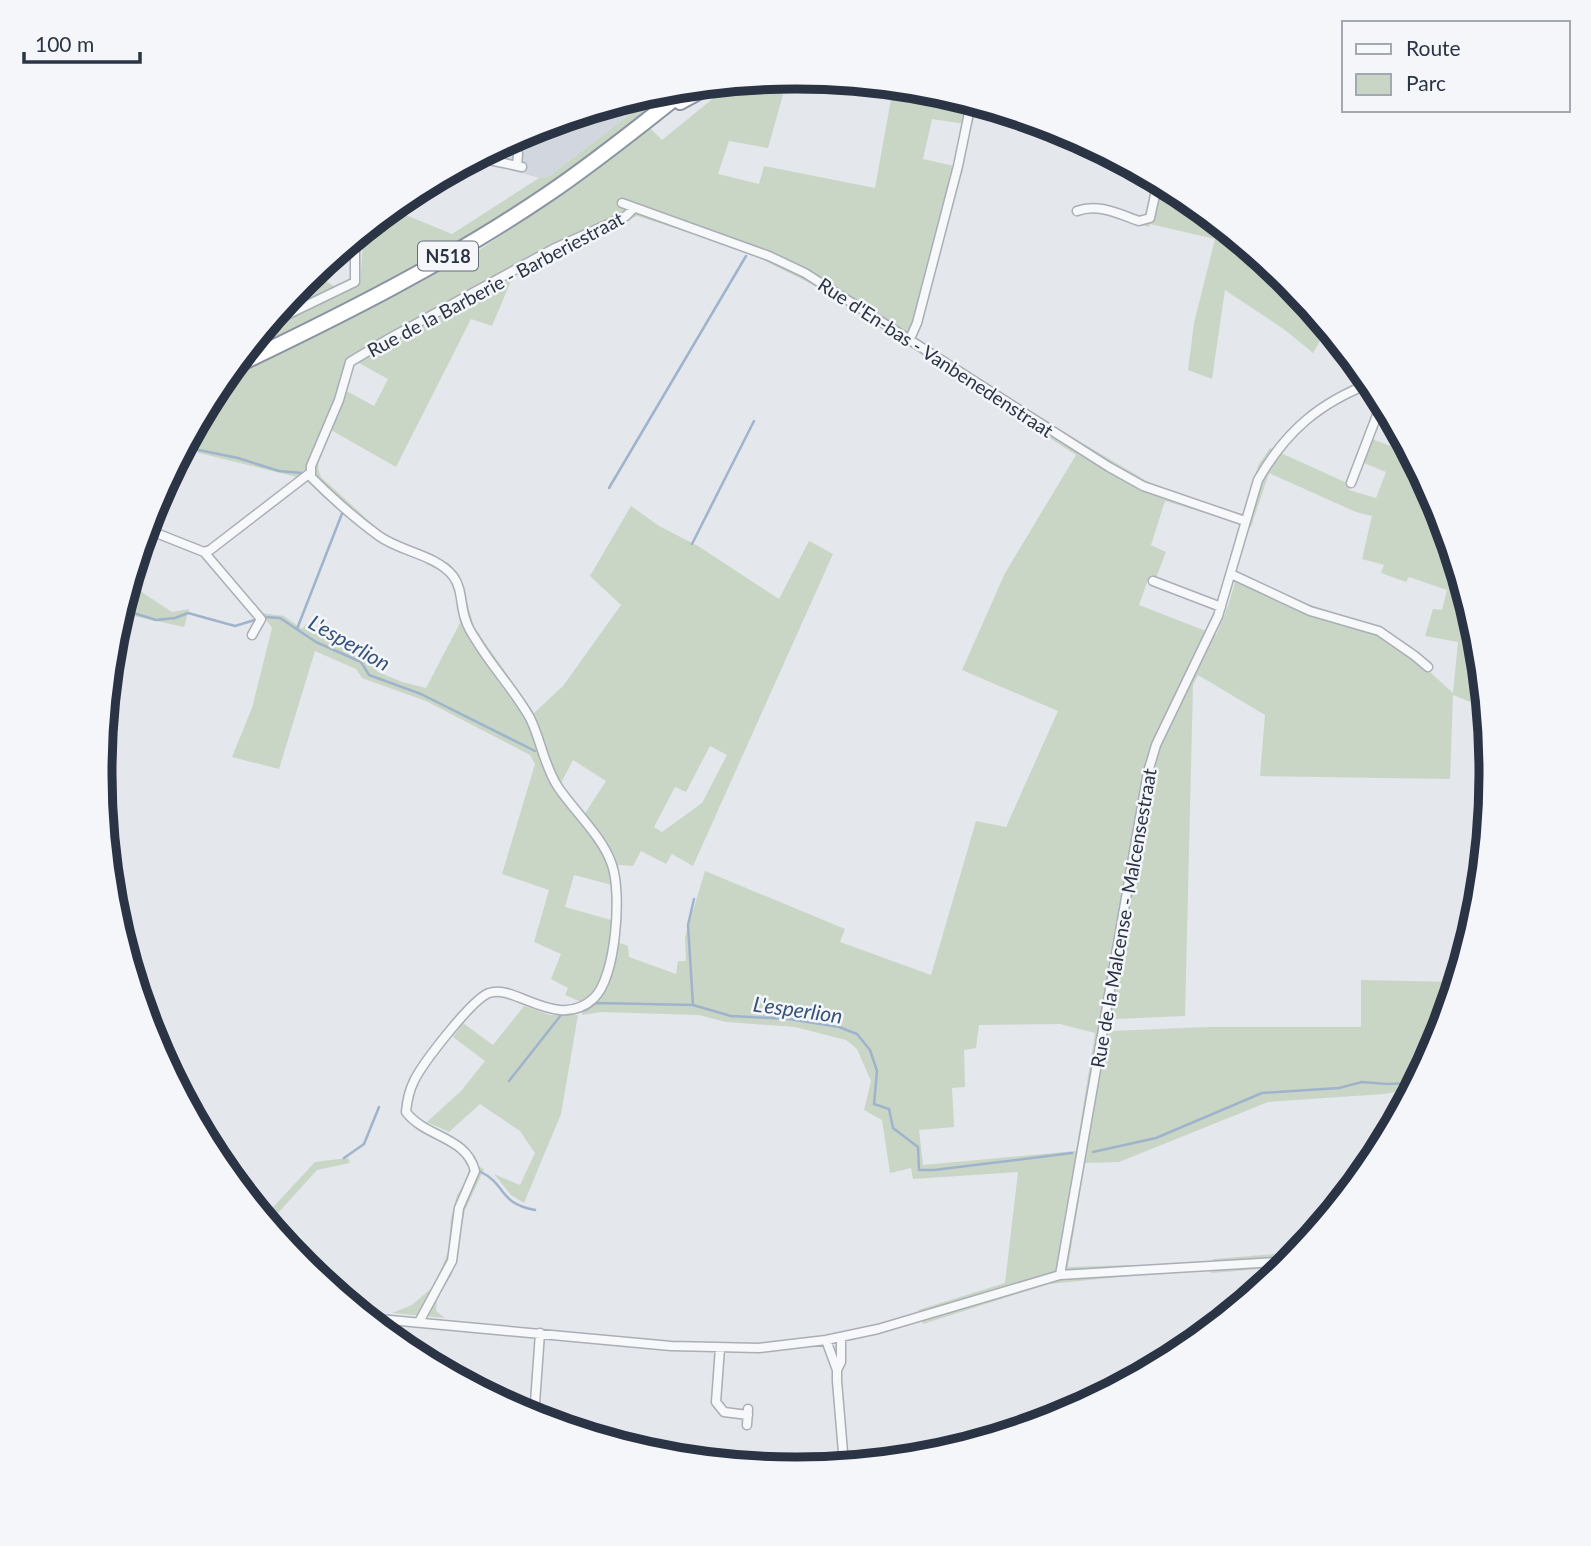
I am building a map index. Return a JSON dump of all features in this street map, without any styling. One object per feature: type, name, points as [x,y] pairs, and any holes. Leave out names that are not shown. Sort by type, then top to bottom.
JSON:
[{"type":"highway","name":"N518","points":[[651,118],[687,98]]},
{"type":"highway","name":"N518","points":[[253,357],[403,281],[465,246],[549,193],[673,100]]},
{"type":"street","points":[[909,341],[917,323],[958,166],[969,112]]},
{"type":"street","points":[[492,161],[520,167],[516,149]]},
{"type":"street","points":[[1077,211],[1087,207],[1098,208],[1139,221],[1145,220],[1150,218],[1156,193]]},
{"type":"street","name":"Rue d'En-bas - Vanbenedenstraat","points":[[622,203],[769,256],[805,273],[1109,467],[1143,486],[1245,521]]},
{"type":"street","name":"Rue de la Barberie - Barberiestraat","points":[[310,473],[339,400],[350,362],[481,288],[554,249],[614,222],[633,209]]},
{"type":"street","points":[[289,314],[355,282],[355,251]]},
{"type":"street","name":"Rue de la Malcense - Malcensestraat","points":[[1060,1275],[1148,772],[1156,745],[1221,607],[1258,480],[1287,437],[1311,415],[1361,388]]},
{"type":"street","points":[[1351,483],[1377,414]]},
{"type":"street","points":[[204,552],[310,473],[317,483],[380,537],[434,561],[454,578],[466,622],[530,718],[557,786],[613,866],[616,901],[612,945],[607,972],[594,998],[563,1010],[533,1005],[500,992],[489,993],[461,1018],[414,1081],[407,1100],[407,1112],[411,1118],[460,1147],[473,1162],[475,1171],[459,1208],[452,1261],[419,1322]]},
{"type":"street","points":[[156,533],[204,552],[261,619],[252,635]]},
{"type":"street","points":[[1231,574],[1310,611],[1379,631],[1427,667]]},
{"type":"street","points":[[1153,581],[1221,607]]},
{"type":"street","points":[[385,1319],[720,1348],[759,1348],[841,1337],[921,1317],[1060,1275],[1272,1262]]},
{"type":"street","points":[[535,1405],[540,1333]]},
{"type":"street","points":[[837,1370],[841,1362],[841,1337]]},
{"type":"street","points":[[826,1339],[837,1370],[843,1455]]},
{"type":"street","points":[[720,1348],[716,1402],[724,1412],[748,1412],[747,1425]]},
{"type":"shaded area","points":[[638,108],[548,177],[539,178],[494,165],[492,160],[534,141]]},
{"type":"green space","points":[[784,90],[768,148],[729,141],[718,174],[759,184],[764,166],[875,188],[891,99],[833,91],[929,102],[975,114],[972,125],[932,119],[923,159],[963,168],[915,340],[954,365],[950,373],[822,289],[743,250],[637,216],[513,276],[492,326],[471,319],[396,467],[331,430],[319,459],[321,477],[380,531],[403,544],[400,553],[360,525],[308,482],[304,471],[297,477],[192,451],[245,369],[472,255],[596,170],[650,128],[662,140],[719,94]],"holes":[[[346,361],[357,362],[388,379],[374,406],[341,388]]]},
{"type":"green space","points":[[657,103],[563,175],[511,210],[360,296],[264,344],[323,280],[344,292],[360,283],[363,244],[403,214],[452,234],[539,178],[548,177],[638,108]]},
{"type":"green space","points":[[1152,190],[1212,231],[1246,259],[1322,337],[1313,353],[1285,330],[1225,290],[1212,379],[1188,370],[1194,323],[1215,239],[1150,224],[1149,227],[1107,214],[1109,207],[1142,217],[1147,213]]},
{"type":"green space","points":[[991,389],[1150,483],[1199,502],[1243,514],[1258,466],[1270,448],[1347,483],[1349,490],[1376,498],[1386,472],[1364,463],[1372,439],[1397,448],[1427,511],[1443,553],[1466,640],[1475,704],[1453,695],[1450,779],[1260,776],[1265,715],[1198,675],[1193,685],[1185,1016],[1114,1019],[1112,1031],[1207,1027],[1361,1027],[1361,980],[1446,982],[1427,1035],[1401,1091],[1268,1102],[1119,1162],[1085,1163],[1068,1267],[1131,1265],[1130,1276],[1049,1284],[923,1324],[918,1310],[1005,1283],[1018,1172],[913,1179],[911,1168],[890,1173],[882,1120],[864,1110],[871,1081],[857,1049],[846,1040],[795,1027],[726,1022],[699,1015],[601,1012],[582,1015],[583,1009],[588,1005],[565,995],[568,988],[551,979],[561,954],[534,942],[549,890],[502,874],[535,764],[530,755],[426,701],[362,678],[356,669],[315,651],[279,769],[232,757],[252,708],[272,628],[261,613],[284,616],[302,629],[306,624],[328,640],[359,651],[378,672],[426,688],[460,623],[454,585],[444,573],[426,564],[428,555],[449,563],[460,576],[474,627],[534,713],[563,686],[621,605],[590,576],[631,506],[779,599],[809,541],[833,554],[693,866],[672,854],[666,864],[641,851],[633,866],[608,868],[612,885],[574,875],[565,907],[611,920],[610,939],[628,946],[629,957],[676,974],[678,961],[686,961],[685,937],[705,871],[845,929],[840,942],[931,975],[976,821],[1006,827],[1058,711],[962,670],[1005,573],[1076,455],[987,397]],"holes":[[[1269,473],[1356,512],[1372,516],[1362,559],[1384,565],[1381,573],[1406,582],[1409,577],[1447,590],[1442,610],[1433,609],[1425,636],[1458,642],[1453,693],[1418,661],[1380,634],[1344,623],[1345,616],[1304,603],[1238,572],[1216,635],[1139,605],[1148,580],[1156,578],[1166,552],[1151,545],[1165,501],[1251,527]],[[710,746],[727,755],[702,803],[662,832],[654,827],[675,787],[686,792]],[[573,760],[606,781],[580,821],[557,791]],[[1060,1024],[1095,1033],[1076,1151],[923,1165],[919,1130],[954,1127],[952,1088],[965,1087],[964,1050],[976,1048],[979,1025]]]},
{"type":"green space","points":[[138,588],[172,612],[189,609],[184,627],[131,615]]},
{"type":"green space","points":[[524,1006],[550,1015],[578,1015],[561,1114],[524,1203],[511,1195],[494,1174],[520,1185],[535,1153],[520,1131],[480,1104],[449,1132],[427,1122],[461,1091],[485,1061],[453,1037],[463,1023],[493,1045]]},
{"type":"green space","points":[[348,1158],[350,1163],[317,1170],[275,1216],[270,1210],[315,1162]]},
{"type":"green space","points":[[469,1162],[484,1169],[465,1210],[452,1274],[437,1299],[436,1311],[445,1318],[392,1313],[412,1305],[434,1286],[448,1252],[451,1218],[457,1195],[468,1180]]},
{"type":"green space","points":[[1282,1253],[1266,1269],[1211,1273],[1213,1259]]},
{"type":"waterway","points":[[609,488],[746,256]]},
{"type":"waterway","points":[[692,544],[754,421]]},
{"type":"waterway","points":[[194,449],[238,458],[279,471],[302,473]]},
{"type":"waterway","points":[[297,629],[343,511]]},
{"type":"waterway","name":"L'esperlion","points":[[131,612],[156,620],[175,618],[188,613],[235,626],[258,619]]},
{"type":"waterway","name":"L'esperlion","points":[[264,617],[280,618],[316,642],[361,662],[369,675],[421,694],[535,751]]},
{"type":"waterway","name":"L'esperlion","points":[[694,899],[688,925],[693,1005],[731,1016],[789,1019],[839,1027],[857,1034],[870,1050],[877,1071],[874,1104],[889,1109],[893,1128],[918,1147],[919,1170],[1072,1153]]},
{"type":"waterway","points":[[509,1081],[561,1015],[586,1010],[596,1003],[693,1005]]},
{"type":"waterway","name":"L'esperlion","points":[[1093,1152],[1156,1138],[1262,1093],[1339,1088],[1362,1082],[1405,1083]]},
{"type":"waterway","points":[[344,1158],[364,1144],[379,1107]]},
{"type":"waterway","points":[[481,1172],[515,1203],[535,1210]]}]
